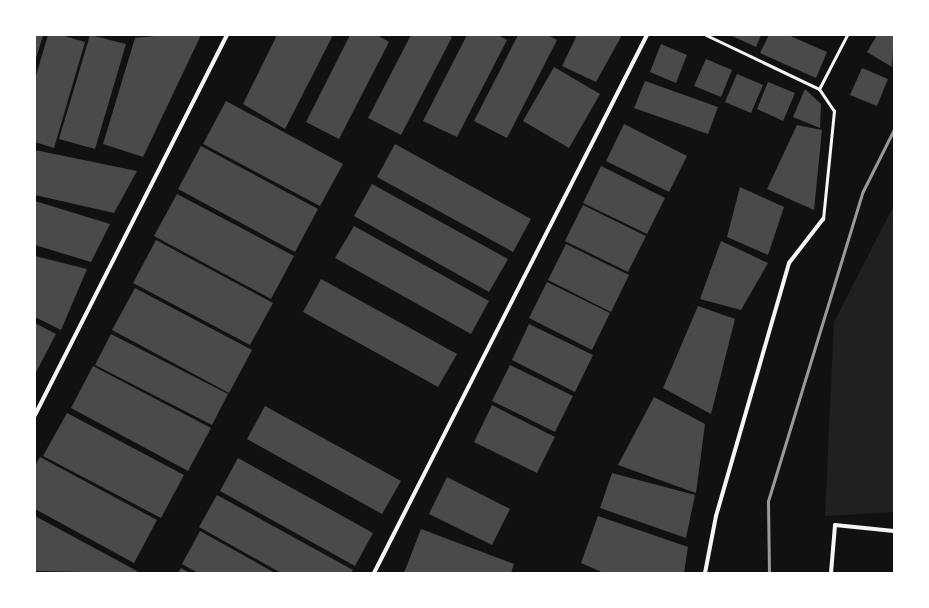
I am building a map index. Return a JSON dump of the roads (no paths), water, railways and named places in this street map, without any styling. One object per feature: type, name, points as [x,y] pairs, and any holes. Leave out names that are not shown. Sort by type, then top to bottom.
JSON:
[{"type":"street","points":[[35,415],[227,35]]},
{"type":"street","points":[[374,573],[647,35]]},
{"type":"street","points":[[705,573],[716,516],[789,263],[823,219]]},
{"type":"street","points":[[831,573],[835,525],[894,531]]},
{"type":"lane","points":[[706,35],[819,89],[834,111],[823,219]]},
{"type":"lane","points":[[819,89],[847,35]]},
{"type":"railway","points":[[769,573],[768,501],[863,191],[894,129]]}]
